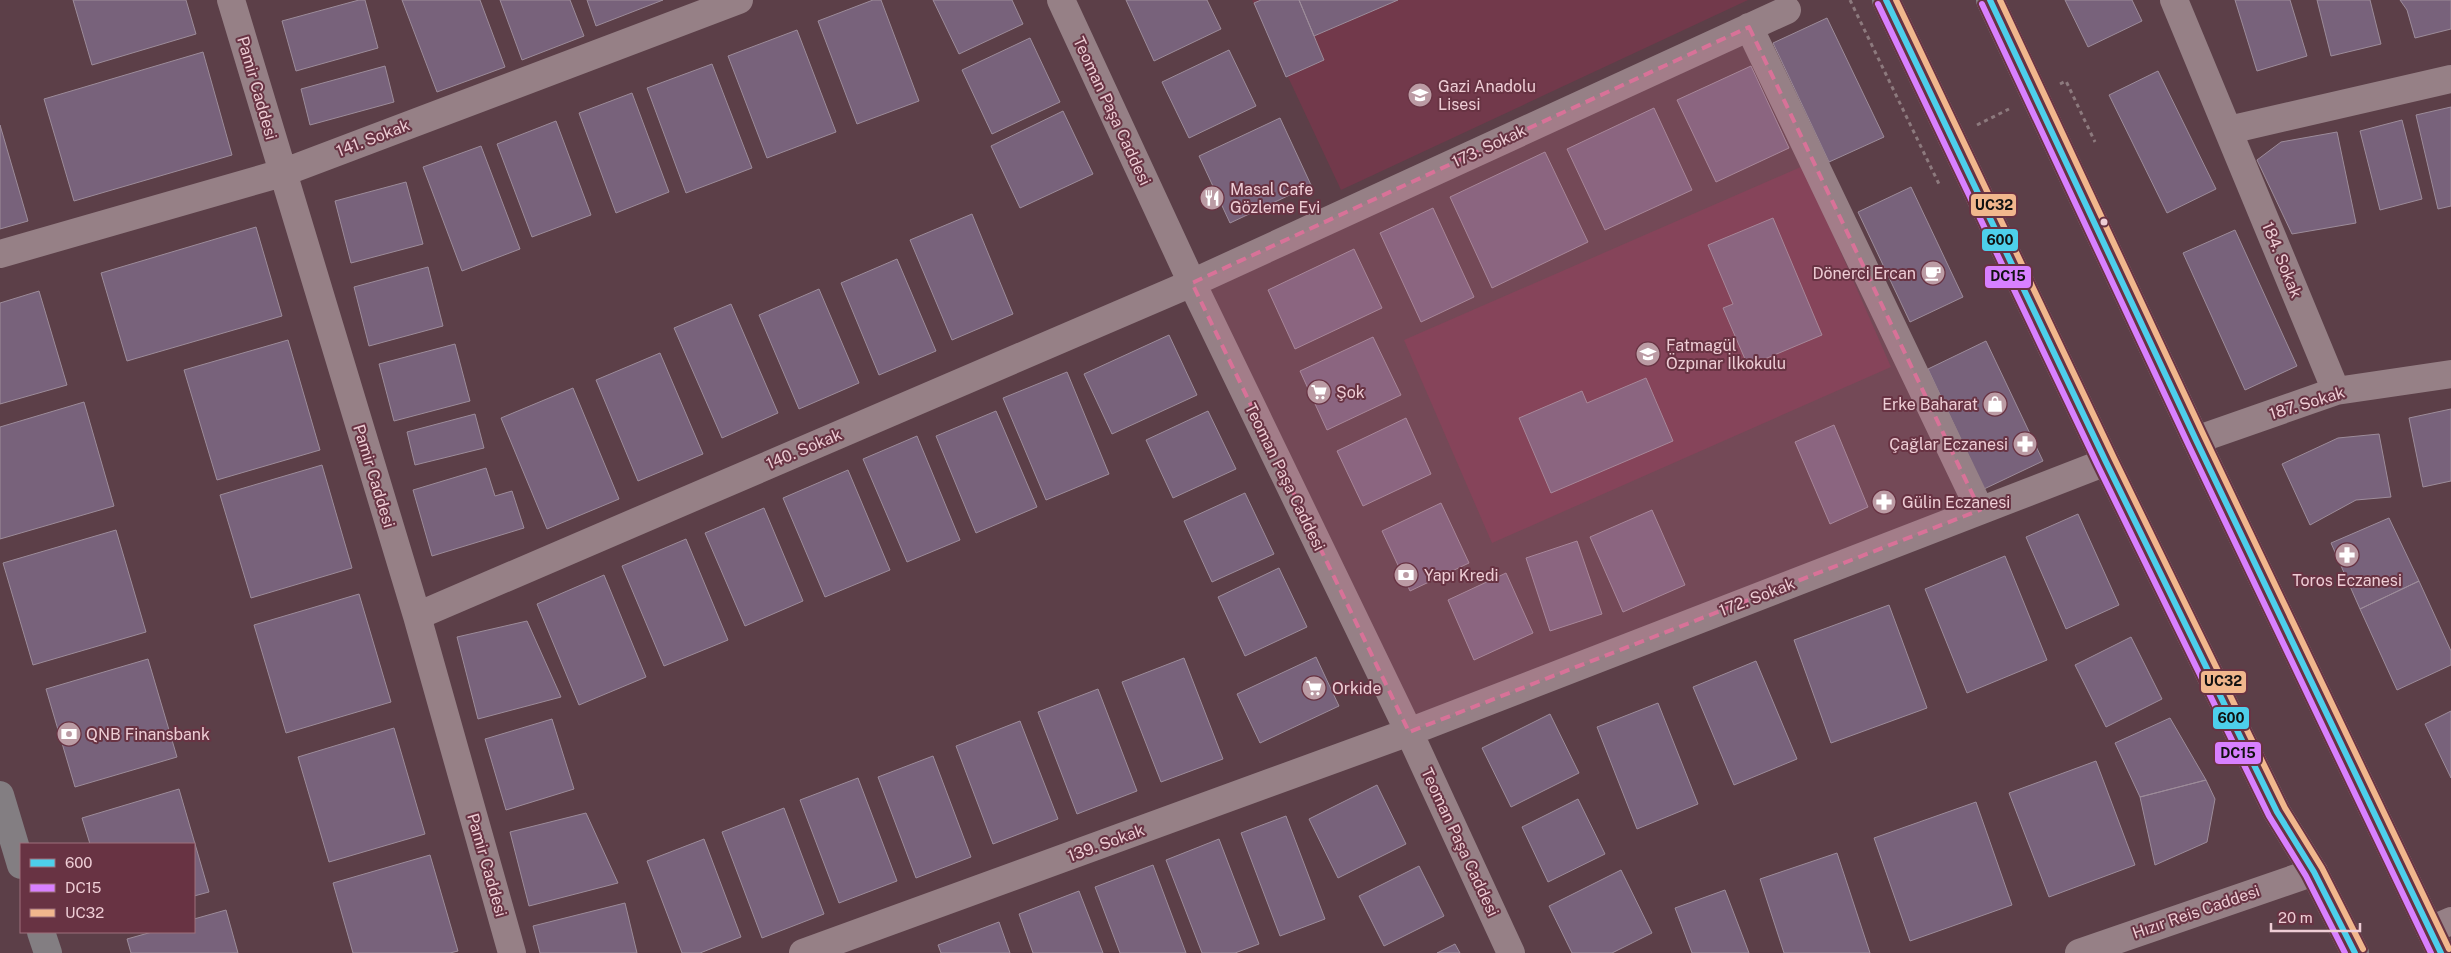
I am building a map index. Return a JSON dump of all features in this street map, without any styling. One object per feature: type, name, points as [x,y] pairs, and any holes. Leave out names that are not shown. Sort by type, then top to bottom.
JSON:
[{"type":"main road","points":[[1886,0],[2106,462],[2277,812],[2314,872],[2355,953]]},
{"type":"main road","points":[[1990,0],[2196,440],[2441,934]]},
{"type":"main road","points":[[0,795],[20,862]]},
{"type":"main road","points":[[41,933],[48,953]]},
{"type":"street","name":"Pamir Caddesi","points":[[231,0],[417,616],[512,953]]},
{"type":"street","name":"141. Sokak","points":[[0,254],[282,173],[739,0]]},
{"type":"street","name":"Teoman Paşa Caddesi","points":[[1061,0],[1192,283],[1409,732],[1511,953]]},
{"type":"street","name":"184. Sokak","points":[[2174,0],[2336,391]]},
{"type":"street","name":"173. Sokak","points":[[1192,283],[1787,10]]},
{"type":"street","points":[[1749,27],[1980,510]]},
{"type":"street","points":[[2229,130],[2451,79]]},
{"type":"street","name":"140. Sokak","points":[[417,616],[1192,283]]},
{"type":"street","name":"187. Sokak","points":[[2196,440],[2336,391],[2451,374]]},
{"type":"street","name":"172. Sokak","points":[[1409,732],[2106,462]]},
{"type":"street","name":"139. Sokak","points":[[803,953],[1409,732]]},
{"type":"street","name":"Hızır Reis Caddesi","points":[[2079,953],[2314,872]]},
{"type":"path","points":[[1850,0],[1923,152],[1932,147]]},
{"type":"path","points":[[2057,85],[2066,81],[2095,142]]},
{"type":"path","points":[[1976,125],[2012,107]]},
{"type":"highlighted area","points":[[1749,27],[1980,510],[1409,732],[1192,283]]},
{"type":"shaded area","name":"Gazi Anadolu Lisesi","points":[[1252,0],[1748,0],[1341,190]]},
{"type":"shaded area","name":"Fatmagül Özpınar İlkokulu","points":[[1803,166],[1891,367],[1492,543],[1404,340]]},
{"type":"building","points":[[73,0],[186,0],[196,34],[92,65]]},
{"type":"building","points":[[365,0],[378,48],[296,71],[282,21]]},
{"type":"building","points":[[402,0],[480,0],[505,67],[437,92]]},
{"type":"building","points":[[500,0],[570,0],[584,36],[522,60]]},
{"type":"building","points":[[587,0],[663,0],[596,26]]},
{"type":"building","points":[[873,0],[881,0],[919,101],[857,124],[818,21]]},
{"type":"building","points":[[933,0],[1012,0],[1023,24],[959,54]]},
{"type":"building","points":[[1126,0],[1207,0],[1221,29],[1154,61]]},
{"type":"building","points":[[1261,0],[1299,0],[1324,60],[1286,77],[1254,3]]},
{"type":"building","points":[[1299,0],[1398,0],[1314,36]]},
{"type":"building","points":[[2065,0],[2132,0],[2142,21],[2088,47]]},
{"type":"building","points":[[2235,0],[2290,0],[2307,56],[2257,71]]},
{"type":"building","points":[[2317,0],[2370,0],[2381,44],[2331,56]]},
{"type":"building","points":[[2400,0],[2451,0],[2451,29],[2415,38],[2407,10]]},
{"type":"building","points":[[1827,18],[1884,137],[1829,162],[1773,43]]},
{"type":"building","points":[[797,30],[836,132],[767,158],[728,56]]},
{"type":"building","points":[[1030,38],[1060,102],[992,134],[962,70]]},
{"type":"building","points":[[1229,50],[1256,106],[1189,138],[1162,82]]},
{"type":"building","points":[[203,52],[232,155],[74,201],[44,99]]},
{"type":"building","points":[[712,64],[752,168],[686,193],[647,88]]},
{"type":"building","points":[[385,66],[394,102],[310,125],[301,89]]},
{"type":"building","points":[[1751,66],[1789,148],[1716,182],[1677,100]]},
{"type":"building","points":[[2158,71],[2216,189],[2167,213],[2109,95]]},
{"type":"building","points":[[632,93],[669,192],[616,213],[579,113]]},
{"type":"building","points":[[2451,107],[2451,206],[2438,209],[2416,115]]},
{"type":"building","points":[[1654,108],[1692,190],[1605,230],[1567,149]]},
{"type":"building","points":[[1063,111],[1093,174],[1020,208],[991,146]]},
{"type":"building","points":[[1280,118],[1311,185],[1230,223],[1199,156]]},
{"type":"building","points":[[2402,120],[2422,199],[2380,210],[2360,131]]},
{"type":"building","points":[[556,121],[591,215],[532,237],[497,144]]},
{"type":"building","points":[[0,125],[28,221],[0,229]]},
{"type":"building","points":[[2337,132],[2356,223],[2292,234],[2257,160],[2281,142]]},
{"type":"building","points":[[481,146],[520,249],[462,271],[423,167]]},
{"type":"building","points":[[1545,152],[1588,242],[1492,288],[1450,197]]},
{"type":"building","points":[[406,182],[423,244],[351,263],[335,201]]},
{"type":"building","points":[[1911,187],[1963,297],[1910,322],[1858,212]]},
{"type":"building","points":[[1433,208],[1474,297],[1421,322],[1380,233]]},
{"type":"building","points":[[972,214],[1013,314],[952,340],[910,240]]},
{"type":"building","points":[[1773,218],[1822,335],[1748,366],[1723,308],[1733,304],[1708,245]]},
{"type":"building","points":[[256,227],[282,316],[127,361],[101,273]]},
{"type":"building","points":[[2235,230],[2297,366],[2245,390],[2183,253]]},
{"type":"building","points":[[1354,249],[1382,308],[1295,349],[1268,290]]},
{"type":"building","points":[[897,259],[936,351],[879,375],[841,283]]},
{"type":"building","points":[[428,267],[443,326],[369,346],[354,287]]},
{"type":"building","points":[[819,289],[859,383],[799,409],[759,315]]},
{"type":"building","points":[[39,291],[67,385],[0,404],[0,303]]},
{"type":"building","points":[[731,304],[778,413],[722,438],[674,328]]},
{"type":"building","points":[[1169,335],[1197,395],[1112,434],[1084,374]]},
{"type":"building","points":[[1373,337],[1401,395],[1327,430],[1300,371]]},
{"type":"building","points":[[288,340],[320,450],[217,480],[184,370]]},
{"type":"building","points":[[1986,341],[2043,461],[1984,489],[1928,369]]},
{"type":"building","points":[[455,344],[470,401],[394,421],[379,364]]},
{"type":"building","points":[[660,353],[703,454],[638,481],[596,380]]},
{"type":"building","points":[[1067,372],[1109,474],[1046,500],[1003,398]]},
{"type":"building","points":[[1646,378],[1673,441],[1551,493],[1519,418],[1582,391],[1587,403]]},
{"type":"building","points":[[573,388],[619,499],[547,529],[501,418]]},
{"type":"building","points":[[84,402],[114,506],[0,539],[0,427]]},
{"type":"building","points":[[2451,409],[2451,481],[2423,487],[2409,418]]},
{"type":"building","points":[[996,411],[1037,507],[976,533],[936,436]]},
{"type":"building","points":[[1208,411],[1236,469],[1173,498],[1146,440]]},
{"type":"building","points":[[475,414],[484,448],[415,465],[407,432]]},
{"type":"building","points":[[1406,418],[1431,474],[1363,506],[1337,451]]},
{"type":"building","points":[[1834,425],[1868,507],[1830,524],[1795,442]]},
{"type":"building","points":[[2379,434],[2391,497],[2356,500],[2310,525],[2282,464],[2338,438]]},
{"type":"building","points":[[917,436],[960,540],[907,562],[863,459]]},
{"type":"building","points":[[322,465],[352,568],[251,598],[220,495]]},
{"type":"building","points":[[486,468],[495,496],[512,491],[524,528],[432,556],[413,490]]},
{"type":"building","points":[[848,470],[890,570],[825,597],[783,498]]},
{"type":"building","points":[[1245,493],[1274,554],[1212,582],[1184,521]]},
{"type":"building","points":[[1441,503],[1469,563],[1410,591],[1382,531]]},
{"type":"building","points":[[764,508],[803,601],[745,626],[705,533]]},
{"type":"building","points":[[1652,510],[1685,585],[1623,612],[1590,537]]},
{"type":"building","points":[[2078,514],[2119,605],[2066,629],[2026,537]]},
{"type":"building","points":[[2389,518],[2419,581],[2360,609],[2331,543]]},
{"type":"building","points":[[116,530],[146,632],[33,665],[3,563]]},
{"type":"building","points":[[686,539],[728,640],[664,666],[622,566]]},
{"type":"building","points":[[1577,541],[1602,614],[1550,631],[1526,558]]},
{"type":"building","points":[[2005,556],[2047,660],[1967,693],[1925,589]]},
{"type":"building","points":[[1279,568],[1307,627],[1245,656],[1218,597]]},
{"type":"building","points":[[1506,573],[1533,633],[1474,660],[1448,600]]},
{"type":"building","points":[[604,575],[646,677],[579,705],[537,604]]},
{"type":"building","points":[[2419,581],[2451,651],[2451,665],[2397,690],[2360,609]]},
{"type":"building","points":[[359,594],[391,702],[286,733],[254,625]]},
{"type":"building","points":[[1889,605],[1927,708],[1831,743],[1794,640]]},
{"type":"building","points":[[527,621],[561,697],[478,719],[457,637]]},
{"type":"building","points":[[2131,637],[2162,699],[2106,727],[2075,665]]},
{"type":"building","points":[[1316,657],[1339,706],[1260,743],[1237,694]]},
{"type":"building","points":[[1184,658],[1223,759],[1161,782],[1122,682]]},
{"type":"building","points":[[148,659],[177,757],[75,787],[46,689]]},
{"type":"building","points":[[1756,661],[1797,759],[1734,785],[1693,687]]},
{"type":"building","points":[[1098,689],[1137,791],[1077,814],[1038,712]]},
{"type":"building","points":[[1658,703],[1698,804],[1637,829],[1597,727]]},
{"type":"building","points":[[2451,711],[2451,778],[2425,724]]},
{"type":"building","points":[[1550,714],[1579,773],[1511,807],[1482,748]]},
{"type":"building","points":[[2170,718],[2206,780],[2140,797],[2115,743]]},
{"type":"building","points":[[552,719],[574,789],[506,810],[485,739]]},
{"type":"building","points":[[1020,721],[1058,819],[993,844],[956,746]]},
{"type":"building","points":[[394,728],[425,834],[329,862],[298,757]]},
{"type":"building","points":[[933,756],[971,857],[916,878],[878,777]]},
{"type":"building","points":[[2096,761],[2135,865],[2049,897],[2009,793]]},
{"type":"building","points":[[858,778],[897,881],[839,903],[800,800]]},
{"type":"building","points":[[2206,780],[2215,799],[2207,842],[2155,865],[2140,797]]},
{"type":"building","points":[[1377,785],[1406,844],[1338,878],[1309,819]]},
{"type":"building","points":[[179,789],[195,843],[90,843],[82,818]]},
{"type":"building","points":[[1578,799],[1605,854],[1548,882],[1522,827]]},
{"type":"building","points":[[1976,802],[2012,905],[1910,941],[1874,838]]},
{"type":"building","points":[[784,808],[824,914],[762,938],[722,832]]},
{"type":"building","points":[[586,813],[618,883],[529,906],[510,832]]},
{"type":"building","points":[[1286,816],[1325,919],[1280,936],[1241,833]]},
{"type":"building","points":[[704,839],[741,937],[700,953],[682,953],[647,861]]},
{"type":"building","points":[[1219,839],[1259,944],[1235,953],[1202,953],[1166,860]]},
{"type":"building","points":[[195,844],[209,892],[195,896]]},
{"type":"building","points":[[1837,853],[1870,953],[1784,953],[1760,879]]},
{"type":"building","points":[[430,855],[458,951],[450,953],[353,953],[333,883]]},
{"type":"building","points":[[1153,865],[1186,953],[1120,953],[1095,887]]},
{"type":"building","points":[[1419,866],[1444,916],[1384,946],[1359,896]]},
{"type":"building","points":[[1621,870],[1652,933],[1612,953],[1572,953],[1549,906]]},
{"type":"building","points":[[1725,890],[1749,953],[1692,953],[1675,908]]},
{"type":"building","points":[[1079,891],[1103,953],[1033,953],[1019,914]]},
{"type":"building","points":[[625,903],[637,953],[540,953],[533,926]]},
{"type":"building","points":[[226,910],[238,953],[131,953],[127,939],[148,933],[195,933],[195,919]]},
{"type":"building","points":[[999,922],[1010,953],[941,953],[938,945]]},
{"type":"building","points":[[1455,944],[1460,953],[1437,953]]},
{"type":"transit line","name":"600","points":[[1886,0],[2106,462],[2277,812],[2314,872],[2355,953]]},
{"type":"transit line","name":"UC32","points":[[1896,0],[2114,458],[2285,808],[2322,868],[2363,949]]},
{"type":"transit line","name":"600","points":[[1990,0],[2196,440],[2441,953]]},
{"type":"transit line","name":"UC32","points":[[2000,0],[2204,436],[2449,949]]},
{"type":"transit line","name":"DC15","points":[[1878,4],[2098,466],[2269,816],[2306,876],[2345,953]]},
{"type":"transit line","name":"DC15","points":[[1982,4],[2188,444],[2431,953]]},
{"type":"place","name":"Gazi Anadolu Lisesi","points":[[1420,95]]},
{"type":"place","name":"Masal Cafe Gözleme Evi","points":[[1212,198]]},
{"type":"place","name":"Dönerci Ercan","points":[[1933,273]]},
{"type":"place","name":"Fatmagül Özpınar İlkokulu","points":[[1648,354]]},
{"type":"place","name":"Şok","points":[[1319,392]]},
{"type":"place","name":"Erke Baharat","points":[[1995,404]]},
{"type":"place","name":"Çağlar Eczanesi","points":[[2025,444]]},
{"type":"place","name":"Gülin Eczanesi","points":[[1884,502]]},
{"type":"place","name":"Toros Eczanesi","points":[[2347,555]]},
{"type":"place","name":"Yapı Kredi","points":[[1406,575]]},
{"type":"place","name":"Orkide","points":[[1314,688]]},
{"type":"place","name":"QNB Finansbank","points":[[69,734]]}]
